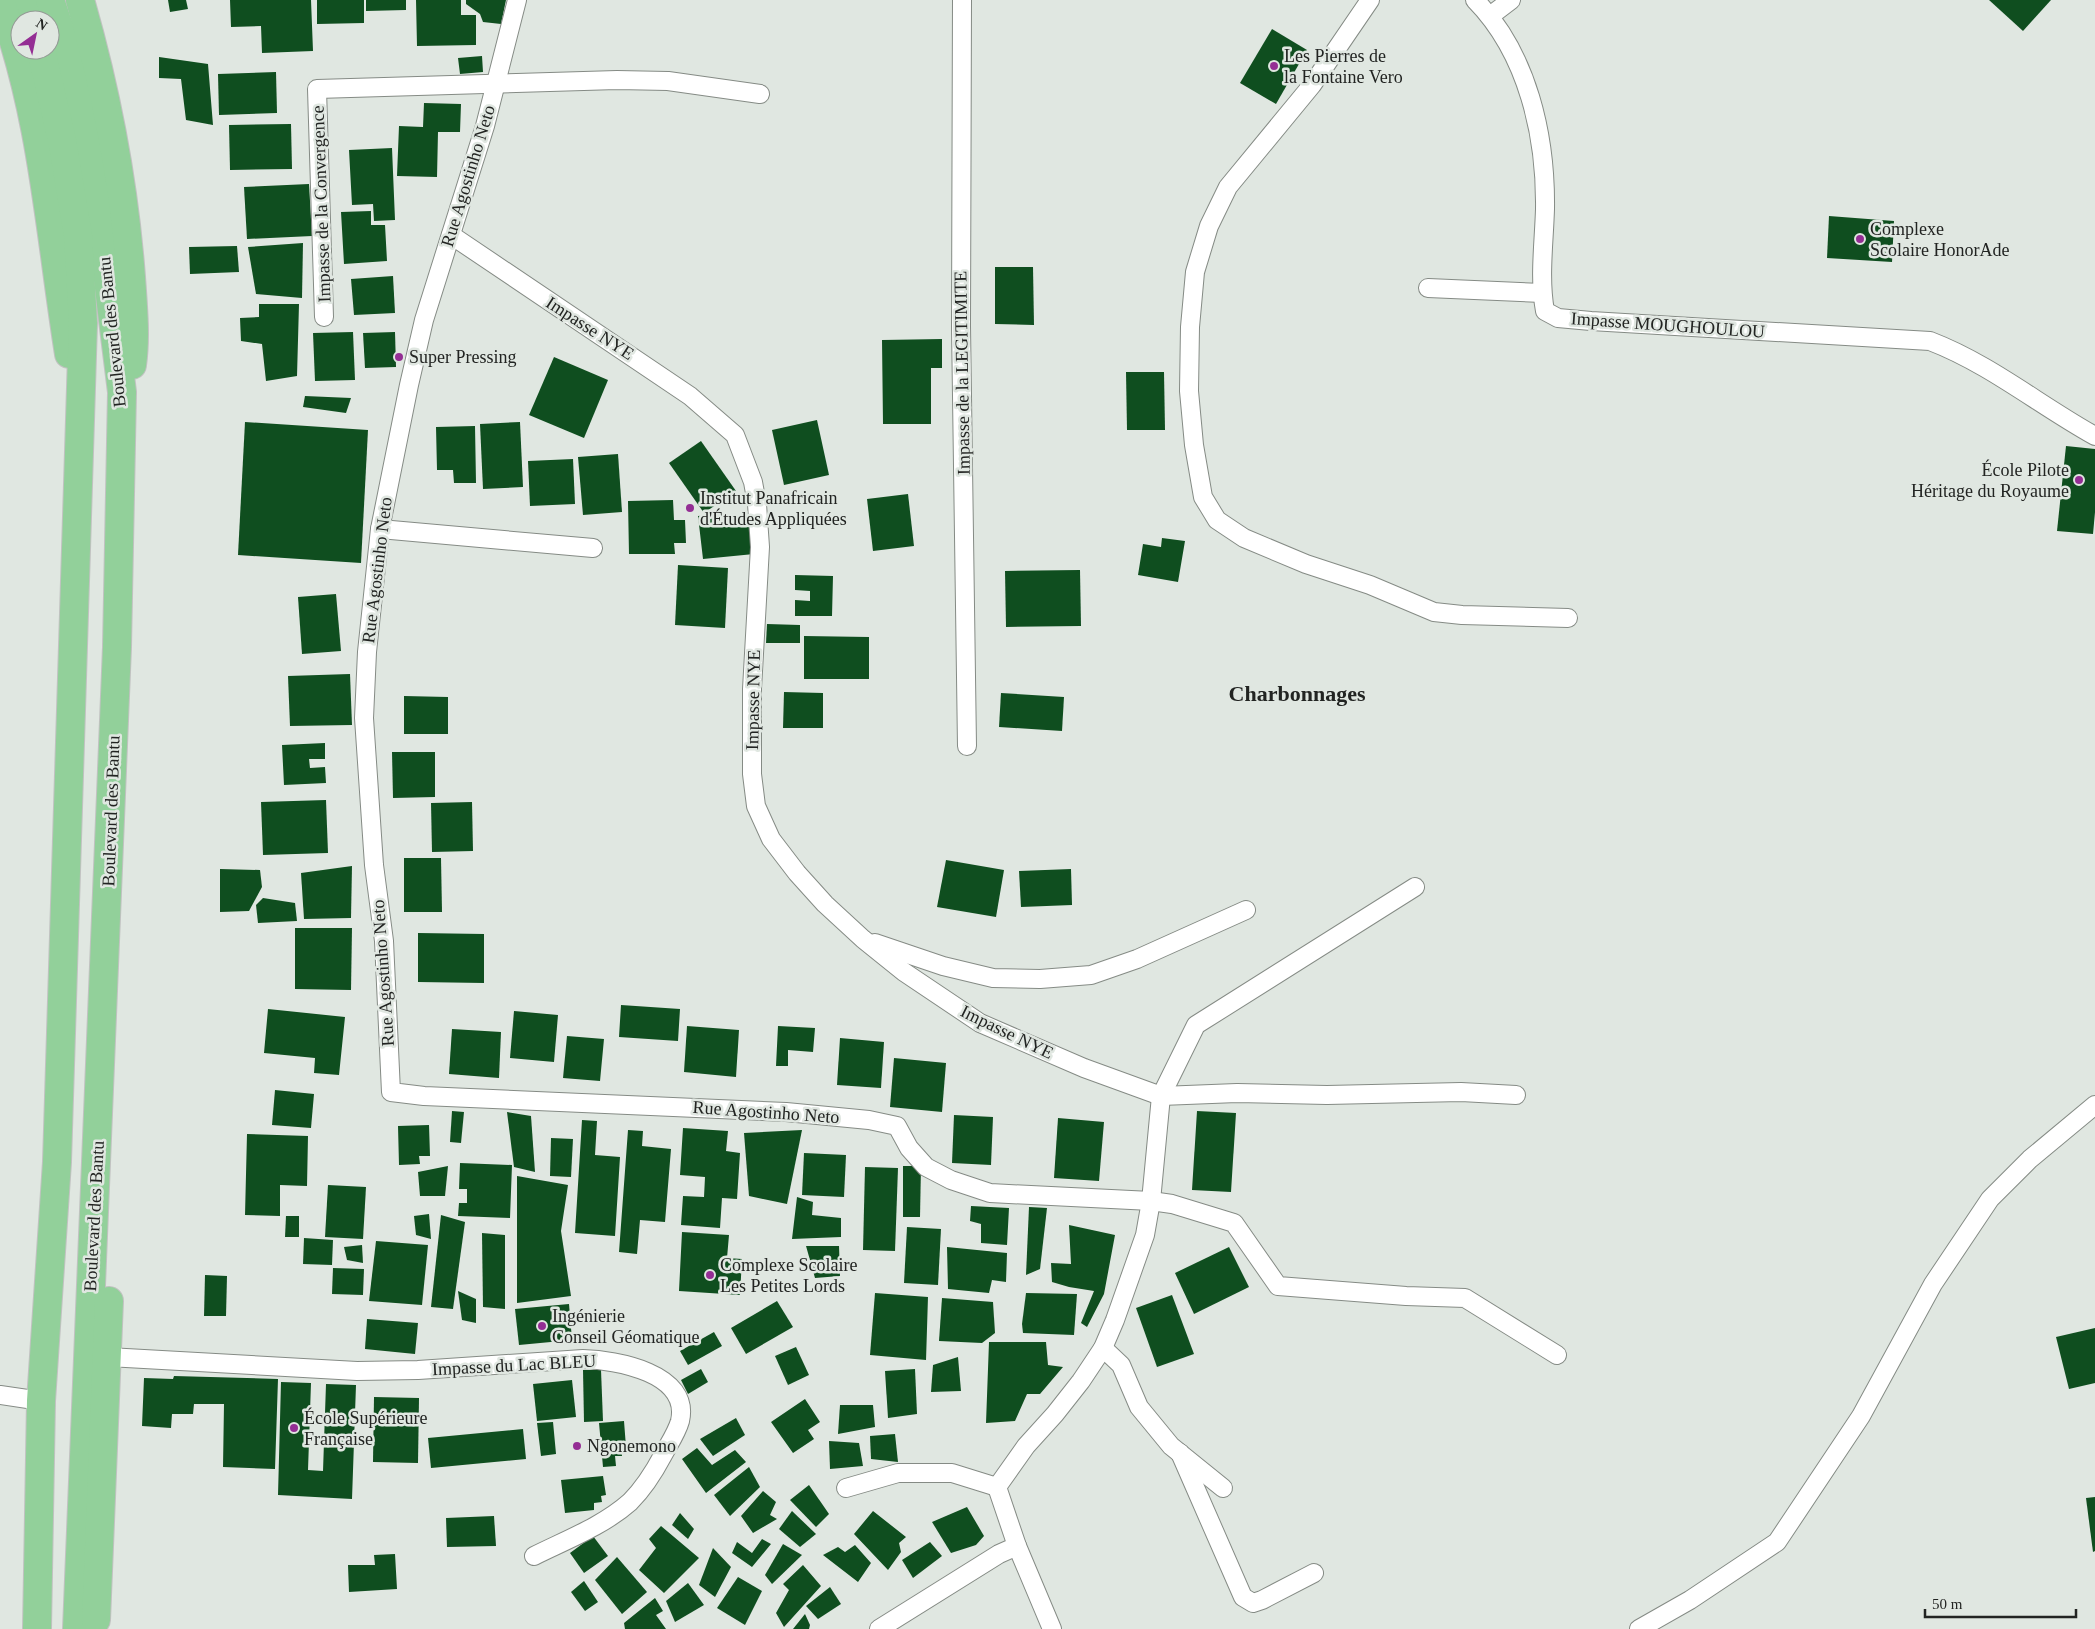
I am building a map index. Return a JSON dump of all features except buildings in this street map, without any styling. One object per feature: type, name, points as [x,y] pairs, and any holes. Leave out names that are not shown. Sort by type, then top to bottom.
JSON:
[{"type":"highway","name":"Boulevard des Bantu","points":[[50,0],[63,39],[87,137],[96,184],[122,392],[116,667],[77,1629]]},
{"type":"highway","points":[[80,0],[113,142],[128,237],[134,314],[133,364],[122,392]]},
{"type":"highway","points":[[0,1],[8,22],[25,87],[44,177],[81,423]]},
{"type":"highway","name":"Boulevard des Bantu","points":[[37,1629],[41,1400],[56,1162],[83,324],[78,235],[62,140],[43,60]]},
{"type":"highway","points":[[94,1203],[104,1221],[110,1279],[96,1629]]},
{"type":"street","name":"Rue Agostinho Neto","points":[[517,0],[496,82],[422,329],[380,529],[367,652],[364,718],[374,865],[384,941],[390,1092],[424,1096],[714,1107],[870,1120],[897,1126],[909,1148],[926,1167],[951,1180],[990,1193],[1151,1201]]},
{"type":"street","name":"Impasse de la LEGITIMITE","points":[[962,0],[961,326],[967,746]]},
{"type":"street","points":[[1370,0],[1312,85],[1228,187],[1210,226],[1195,272],[1190,327],[1189,391],[1194,445],[1203,497],[1217,520],[1244,538],[1306,564],[1370,585],[1434,612],[1462,615],[1568,618]]},
{"type":"street","name":"Impasse MOUGHOULOU","points":[[1476,0],[1490,16],[1515,58],[1530,96],[1542,142],[1545,203],[1542,293],[1545,311],[1558,318],[1663,326],[1930,341],[1984,366],[2095,436]]},
{"type":"street","points":[[1490,16],[1511,0]]},
{"type":"street","points":[[496,82],[668,81],[760,94]]},
{"type":"street","name":"Impasse de la Convergence","points":[[324,318],[317,89],[496,82]]},
{"type":"street","name":"Impasse NYE","points":[[451,235],[690,396],[735,435],[753,482],[757,504],[760,547],[752,689],[752,774],[756,806],[771,839],[797,873],[825,904],[863,939],[904,972],[980,1023],[1084,1068],[1161,1096]]},
{"type":"street","points":[[1428,288],[1542,293]]},
{"type":"street","points":[[380,529],[593,548]]},
{"type":"street","points":[[997,1488],[1026,1446],[1081,1381],[1102,1348],[1127,1290],[1142,1244],[1151,1201],[1161,1096],[1196,1026],[1416,887]]},
{"type":"street","points":[[863,939],[943,966],[993,978],[1091,975],[1137,959],[1246,910]]},
{"type":"street","points":[[1161,1096],[1237,1092],[1326,1095],[1461,1092],[1516,1094]]},
{"type":"street","points":[[1639,1629],[1690,1600],[1776,1542],[1862,1416],[1933,1284],[1990,1199],[2030,1159],[2095,1105]]},
{"type":"street","points":[[1151,1201],[1172,1204],[1234,1223],[1278,1286],[1406,1296],[1465,1298],[1557,1355]]},
{"type":"street","points":[[1102,1348],[1122,1365],[1139,1407],[1171,1446],[1223,1488]]},
{"type":"street","name":"Impasse du Lac BLEU","points":[[108,1357],[357,1371],[427,1370],[583,1359],[624,1364],[650,1373],[672,1389],[680,1403],[680,1420],[645,1486],[630,1502],[612,1516],[534,1556]]},
{"type":"street","points":[[0,1395],[41,1400]]},
{"type":"street","points":[[1180,1453],[1243,1597],[1253,1603],[1262,1600],[1314,1573]]},
{"type":"street","points":[[846,1488],[898,1473],[952,1473],[997,1488]]},
{"type":"street","points":[[997,1488],[1017,1546],[1052,1629]]},
{"type":"street","points":[[879,1629],[999,1554],[1017,1546]]},
{"type":"place","name":"Les Pierres de la Fontaine Vero","points":[[1274,66]]},
{"type":"place","name":"Complexe Scolaire HonorAde","points":[[1860,239]]},
{"type":"place","name":"Super Pressing","points":[[399,357]]},
{"type":"place","name":"École Pilote Héritage du Royaume","points":[[2079,480]]},
{"type":"place","name":"Institut Panafricain d'Études Appliquées","points":[[690,508]]},
{"type":"place","name":"Complexe Scolaire Les Petites Lords","points":[[710,1275]]},
{"type":"place","name":"Ingénierie Conseil Géomatique","points":[[542,1326]]},
{"type":"place","name":"École Supérieure Française","points":[[294,1428]]},
{"type":"place","name":"Ngonemono","points":[[577,1446]]},
{"type":"district","name":"Charbonnages","points":[[1297,693]]}]
